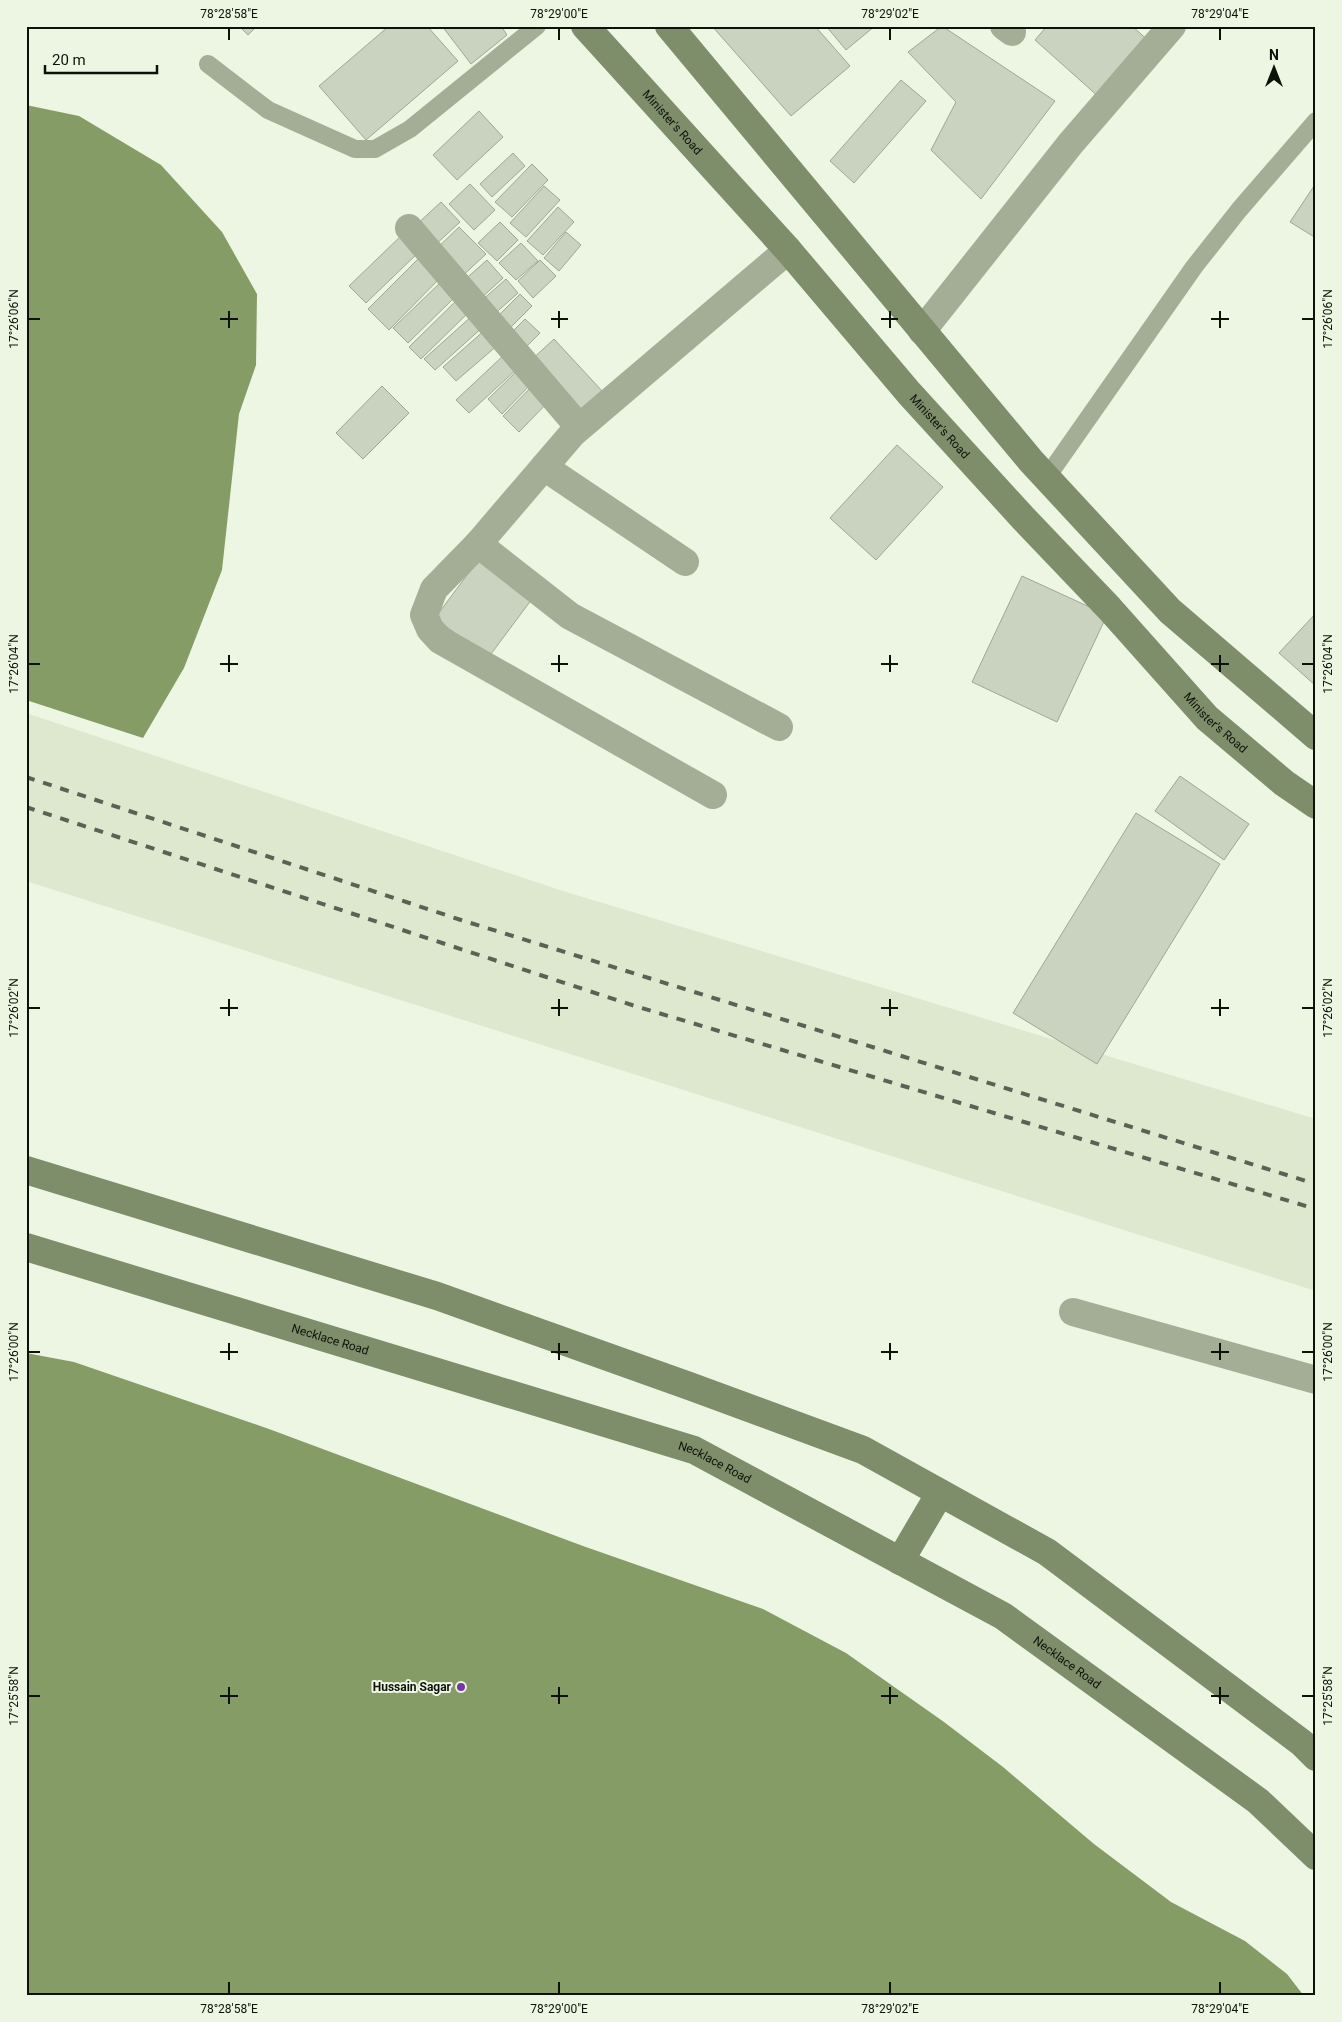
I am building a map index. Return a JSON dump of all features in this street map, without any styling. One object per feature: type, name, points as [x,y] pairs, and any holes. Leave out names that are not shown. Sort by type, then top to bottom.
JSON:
[{"type":"main road","name":"Minister's Road","points":[[585,26],[788,250],[909,393],[1207,718],[1284,783],[1316,805]]},
{"type":"main road","points":[[669,26],[1031,461],[1170,611],[1316,736]]},
{"type":"main road","points":[[26,1170],[437,1296],[692,1386],[863,1450],[1047,1552],[1311,1743]]},
{"type":"main road","name":"Necklace Road","points":[[26,1247],[694,1450],[1003,1616],[1258,1802],[1316,1856]]},
{"type":"main road","points":[[900,1561],[940,1493]]},
{"type":"street","points":[[922,331],[1071,143],[1172,26]]},
{"type":"street","points":[[409,228],[579,427]]},
{"type":"street","points":[[713,794],[440,640],[430,628],[424,615],[434,589],[478,544],[579,427],[788,250]]},
{"type":"street","points":[[544,467],[685,562]]},
{"type":"street","points":[[478,544],[570,616],[779,727]]},
{"type":"street","points":[[1073,1312],[1316,1380]]},
{"type":"lane","points":[[208,64],[268,110],[355,149],[375,149],[410,129],[537,26]]},
{"type":"lane","points":[[1047,477],[1194,268],[1239,210],[1316,121]]},
{"type":"shaded area","points":[[26,105],[79,116],[161,165],[222,232],[257,294],[256,365],[239,414],[222,570],[184,668],[143,738],[26,700]]},
{"type":"shaded area","points":[[26,713],[563,891],[1316,1119],[1316,1291],[26,881]]},
{"type":"shaded area","name":"Hussain Sagar","points":[[26,1353],[74,1362],[269,1429],[583,1546],[763,1609],[846,1653],[944,1722],[1003,1767],[1094,1844],[1171,1902],[1245,1941],[1287,1974],[1304,1996],[26,1996]]},
{"type":"building","points":[[239,26],[257,26],[248,35]]},
{"type":"building","points":[[389,26],[427,26],[458,61],[366,140],[319,86]]},
{"type":"building","points":[[442,26],[501,26],[507,35],[471,64]]},
{"type":"building","points":[[712,26],[815,26],[850,66],[791,116]]},
{"type":"building","points":[[826,26],[875,26],[846,50]]},
{"type":"building","points":[[942,26],[1055,101],[981,199],[931,150],[956,102],[908,52]]},
{"type":"building","points":[[1047,26],[1132,26],[1151,43],[1100,98],[1035,40]]},
{"type":"building","points":[[901,80],[926,101],[854,183],[830,161]]},
{"type":"building","points":[[479,111],[503,137],[457,180],[433,155]]},
{"type":"building","points":[[513,153],[525,166],[492,197],[480,184]]},
{"type":"building","points":[[532,164],[548,180],[512,217],[495,202]]},
{"type":"building","points":[[1316,183],[1316,238],[1290,222]]},
{"type":"building","points":[[470,184],[495,210],[474,230],[449,204]]},
{"type":"building","points":[[544,186],[560,200],[526,237],[510,223]]},
{"type":"building","points":[[441,202],[460,222],[434,246],[415,226]]},
{"type":"building","points":[[558,207],[574,222],[543,255],[527,241]]},
{"type":"building","points":[[500,222],[518,240],[497,261],[478,243]]},
{"type":"building","points":[[459,227],[486,254],[458,280],[432,253]]},
{"type":"building","points":[[566,232],[581,245],[559,271],[544,258]]},
{"type":"building","points":[[404,233],[421,250],[366,303],[349,286]]},
{"type":"building","points":[[521,243],[538,261],[516,280],[499,263]]},
{"type":"building","points":[[423,254],[444,274],[389,330],[368,309]]},
{"type":"building","points":[[487,260],[503,278],[477,302],[460,284]]},
{"type":"building","points":[[540,260],[556,276],[533,298],[518,281]]},
{"type":"building","points":[[506,279],[518,293],[491,317],[479,303]]},
{"type":"building","points":[[441,282],[455,297],[408,343],[393,328]]},
{"type":"building","points":[[520,294],[532,306],[504,334],[492,322]]},
{"type":"building","points":[[459,298],[471,310],[421,359],[409,347]]},
{"type":"building","points":[[473,315],[484,326],[435,370],[424,359]]},
{"type":"building","points":[[525,319],[540,333],[522,351],[507,337]]},
{"type":"building","points":[[486,329],[499,344],[456,381],[443,367]]},
{"type":"building","points":[[554,339],[603,392],[576,416],[528,363]]},
{"type":"building","points":[[505,354],[518,368],[469,413],[456,400]]},
{"type":"building","points":[[518,370],[531,384],[502,414],[488,399]]},
{"type":"building","points":[[535,383],[551,399],[519,432],[503,416]]},
{"type":"building","points":[[382,386],[409,413],[363,459],[336,433]]},
{"type":"building","points":[[897,445],[943,487],[876,560],[830,518]]},
{"type":"building","points":[[479,559],[532,599],[488,658],[435,618]]},
{"type":"building","points":[[1022,576],[1107,615],[1057,722],[972,682]]},
{"type":"building","points":[[1316,613],[1316,686],[1279,653]]},
{"type":"building","points":[[1180,776],[1249,824],[1224,860],[1155,811]]},
{"type":"building","points":[[1136,813],[1220,864],[1097,1064],[1013,1013]]},
{"type":"railway","points":[[26,777],[461,920],[1316,1184]]},
{"type":"railway","points":[[26,807],[635,1006],[1316,1209]]},
{"type":"place","name":"Hussain Sagar","points":[[461,1687]]}]
